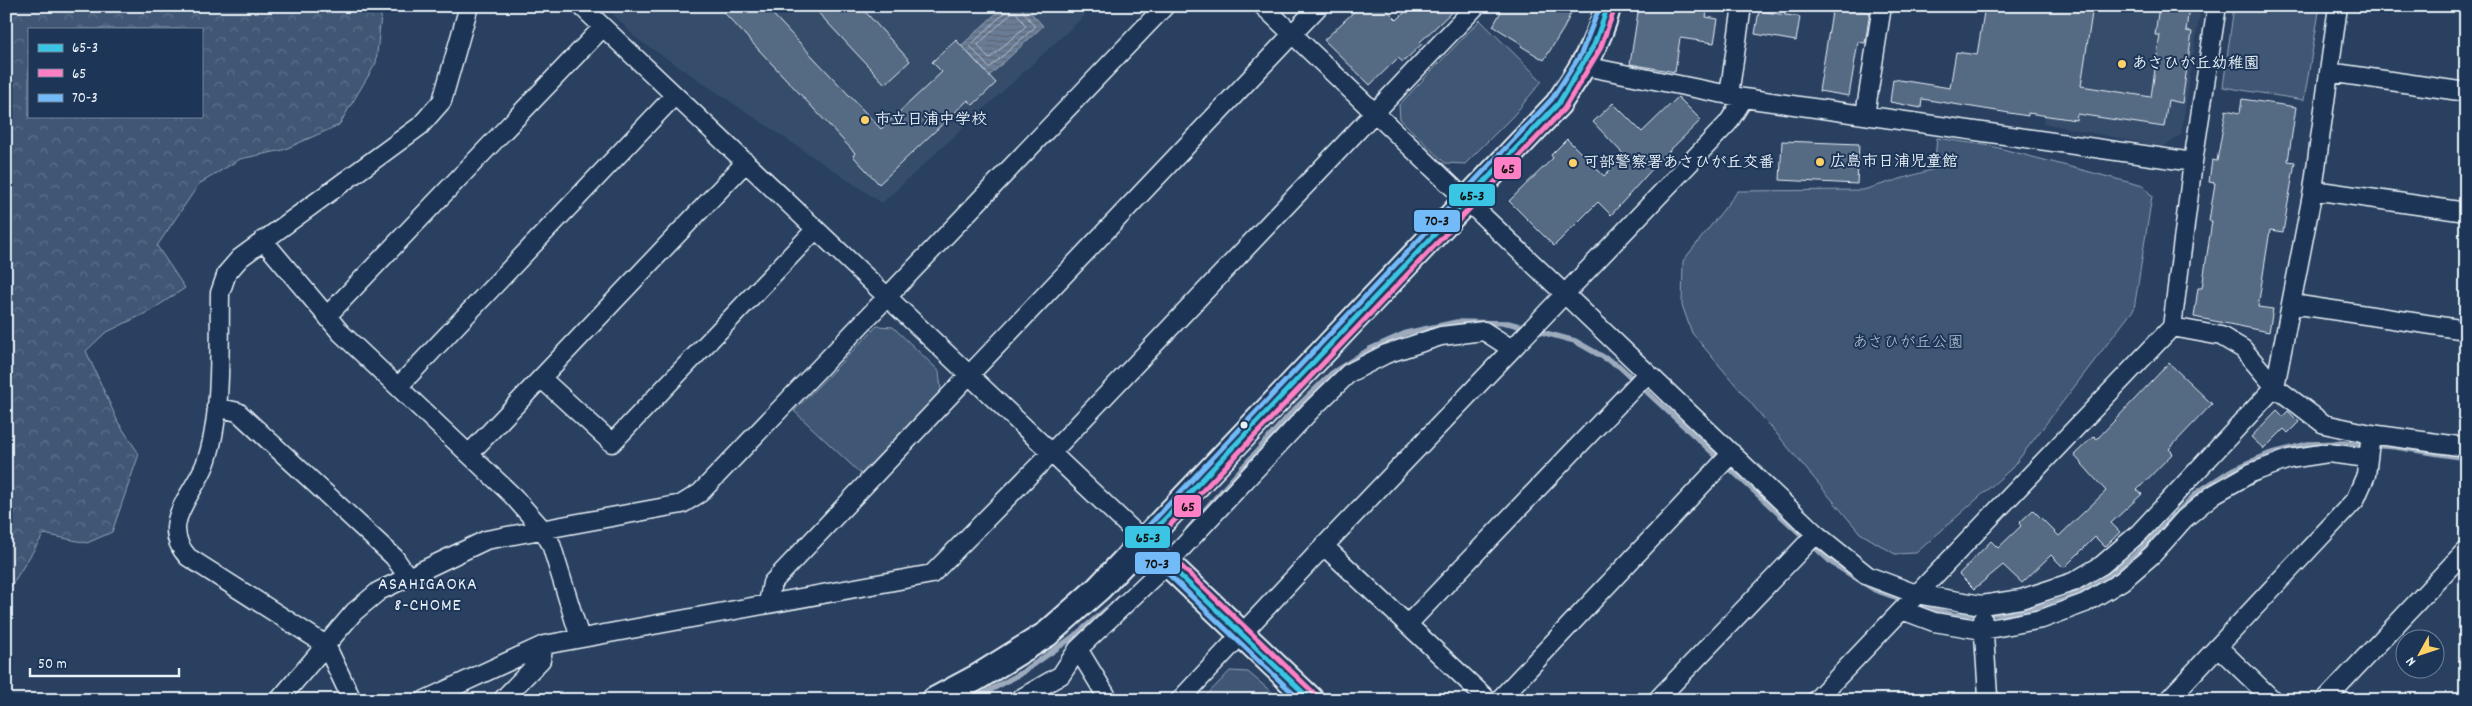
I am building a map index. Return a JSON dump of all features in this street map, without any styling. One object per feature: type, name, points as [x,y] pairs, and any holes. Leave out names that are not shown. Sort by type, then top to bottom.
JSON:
[{"type":"street","points":[[352,700],[326,645],[188,557],[179,548],[175,535],[176,522],[205,466],[215,434],[220,293],[227,273],[240,258],[263,240],[420,126],[435,112],[442,101],[469,6]]},
{"type":"street","points":[[581,6],[1311,700]]},
{"type":"street","points":[[279,700],[360,607],[379,591],[486,540],[682,504],[700,493],[1166,6]]},
{"type":"street","points":[[1263,6],[1816,534],[1868,576],[1916,594],[1982,605],[2021,599],[2056,588],[2073,582],[2102,565],[2139,533],[2275,387],[2313,190],[2338,6]]},
{"type":"street","points":[[768,603],[772,583],[1319,6]]},
{"type":"street","points":[[425,700],[544,645],[932,574],[1052,452],[1476,6]]},
{"type":"street","points":[[935,700],[1047,634],[1099,588],[1558,104],[1584,66],[1604,22],[1608,6]]},
{"type":"street","points":[[1180,700],[1324,546],[1728,123],[1736,97],[1742,6]]},
{"type":"street","points":[[1865,116],[1882,6]]},
{"type":"street","points":[[1816,700],[2172,326],[2193,162],[2217,6]]},
{"type":"street","points":[[327,316],[603,27]]},
{"type":"street","points":[[1584,66],[1736,97],[2193,162]]},
{"type":"street","points":[[2329,72],[2466,92]]},
{"type":"street","points":[[398,387],[675,95]]},
{"type":"street","points":[[469,454],[746,162]]},
{"type":"street","points":[[2313,190],[2466,212]]},
{"type":"street","points":[[541,378],[612,443],[816,229]]},
{"type":"street","points":[[263,240],[341,333],[514,496],[543,530],[550,544],[580,638]]},
{"type":"street","points":[[2292,304],[2466,330]]},
{"type":"street","points":[[2172,326],[2221,336],[2243,349],[2275,387],[2324,424],[2371,434],[2466,447]]},
{"type":"street","points":[[1018,700],[1061,675],[1078,649],[1168,564],[1310,411],[1349,373],[1386,354],[1441,336],[1484,331],[1512,349]]},
{"type":"street","points":[[1408,624],[1647,374]]},
{"type":"street","points":[[216,407],[238,412],[394,557],[408,577]]},
{"type":"street","points":[[2168,700],[2355,500],[2366,475],[2371,434]]},
{"type":"street","points":[[1499,700],[1732,453]]},
{"type":"street","points":[[1902,610],[1934,622],[1983,630],[2042,620],[2085,603],[2128,575],[2153,554],[2184,519],[2214,494],[2251,473],[2289,459],[2328,453],[2368,458]]},
{"type":"street","points":[[1657,700],[1816,534]]},
{"type":"street","points":[[1324,546],[1488,700]]},
{"type":"street","points":[[2324,700],[2466,550]]},
{"type":"street","points":[[1982,605],[1988,698]]},
{"type":"street","points":[[502,700],[541,660],[544,645]]},
{"type":"street","points":[[2218,647],[2273,700]]},
{"type":"street","points":[[1078,649],[1109,700]]},
{"type":"shaded area","name":"市立日浦中学校","points":[[605,6],[1095,6],[882,203],[636,38]]},
{"type":"shaded area","name":"あさひが丘幼稚園","points":[[2060,6],[2201,6],[2181,135],[2163,147],[2043,123]]},
{"type":"green space","points":[[6,6],[382,6],[376,63],[339,125],[283,150],[240,159],[199,184],[157,246],[185,288],[150,311],[105,333],[86,351],[118,422],[139,454],[112,532],[87,543],[44,534],[6,594]]},
{"type":"green space","points":[[2234,6],[2320,6],[2304,100],[2223,87]]},
{"type":"green space","points":[[1480,20],[1542,81],[1513,116],[1465,164],[1445,163],[1400,119],[1399,105]]},
{"type":"green space","name":"あさひが丘公園","points":[[1937,138],[1991,146],[2143,186],[2152,196],[2134,309],[2012,468],[1916,553],[1895,554],[1860,533],[1692,333],[1682,305],[1683,261],[1738,191],[1863,190],[1934,169]]},
{"type":"green space","points":[[877,326],[893,327],[939,371],[941,390],[861,474],[794,411]]},
{"type":"green space","points":[[1230,671],[1248,672],[1281,700],[1202,700]]},
{"type":"water","points":[[1004,6],[1025,6],[1043,26],[989,76],[961,46]]},
{"type":"building","points":[[718,6],[765,6],[881,129],[942,72],[932,62],[956,40],[996,83],[973,105],[968,100],[879,184],[853,156],[855,153]]},
{"type":"building","points":[[812,6],[860,6],[910,61],[885,84]]},
{"type":"building","points":[[1360,6],[1383,6],[1397,20],[1411,6],[1458,6],[1420,42],[1422,44],[1403,62],[1398,58],[1370,85],[1324,40]]},
{"type":"building","points":[[1504,6],[1574,6],[1564,28],[1544,60],[1493,26]]},
{"type":"building","points":[[1639,6],[1707,12],[1706,17],[1718,19],[1714,43],[1680,38],[1675,72],[1630,64]]},
{"type":"building","points":[[1833,6],[1870,12],[1865,43],[1858,42],[1849,96],[1819,91]]},
{"type":"building","points":[[1985,6],[2093,6],[2081,86],[2151,97],[2160,35],[2155,35],[2159,6],[2189,6],[2186,31],[2192,32],[2182,103],[2168,100],[2164,127],[2077,114],[2076,120],[2028,113],[2028,116],[1922,99],[1921,108],[1890,102],[1893,79],[1950,88],[1956,52],[1977,55]]},
{"type":"building","points":[[1759,11],[1800,17],[1796,41],[1755,34]]},
{"type":"building","points":[[1678,97],[1701,120],[1662,158],[1611,215],[1598,202],[1554,246],[1509,201],[1553,158],[1551,155],[1567,139],[1604,176],[1624,155],[1593,122],[1613,103],[1642,132]]},
{"type":"building","points":[[2242,99],[2296,107],[2288,161],[2295,162],[2283,232],[2270,230],[2258,307],[2273,309],[2269,332],[2194,317],[2198,288],[2202,288],[2212,221],[2209,221],[2215,183],[2209,182],[2212,160],[2217,161],[2226,110],[2240,113]]},
{"type":"building","name":"広島市日浦児童館","points":[[1782,141],[1859,144],[1857,184],[1780,180]]},
{"type":"building","points":[[2169,363],[2212,404],[2169,449],[2173,453],[2137,490],[2142,494],[2111,523],[2120,532],[2105,547],[2095,537],[2064,568],[2051,555],[2022,583],[2003,565],[1974,589],[1959,574],[1991,541],[1998,548],[2021,526],[2019,523],[2033,510],[2059,536],[2106,491],[2074,455],[2094,436],[2097,439]]},
{"type":"building","points":[[2277,410],[2283,416],[2288,411],[2299,422],[2288,433],[2284,429],[2264,449],[2251,437]]},
{"type":"waterway","points":[[1188,529],[1291,413],[1332,373],[1370,349],[1406,333],[1457,322],[1508,323],[1575,341],[1619,366],[1832,563],[1875,590],[1923,607],[1954,615],[2017,613],[2064,600],[2100,582],[2135,555],[2198,492],[2230,471],[2269,454],[2308,444],[2344,443],[2396,447],[2466,458]]},
{"type":"waterway","points":[[972,700],[1020,674],[1073,637],[1121,597]]},
{"type":"transit line","name":"70-3","points":[[1300,700],[1139,546],[1137,538],[1552,99],[1581,54],[1600,6]]},
{"type":"transit line","name":"65-3","points":[[1311,700],[1144,541],[1558,104],[1594,45],[1608,6]]},
{"type":"transit line","name":"65","points":[[1316,695],[1155,541],[1564,109],[1600,49],[1615,8]]},
{"type":"place","name":"あさひが丘幼稚園","points":[[2122,64]]},
{"type":"place","name":"市立日浦中学校","points":[[865,120]]},
{"type":"place","name":"広島市日浦児童館","points":[[1820,162]]},
{"type":"place","name":"可部警察署あさひが丘交番","points":[[1573,163]]},
{"type":"district","name":"ASAHIGAOKA 8-CHOME","points":[[428,595]]}]
